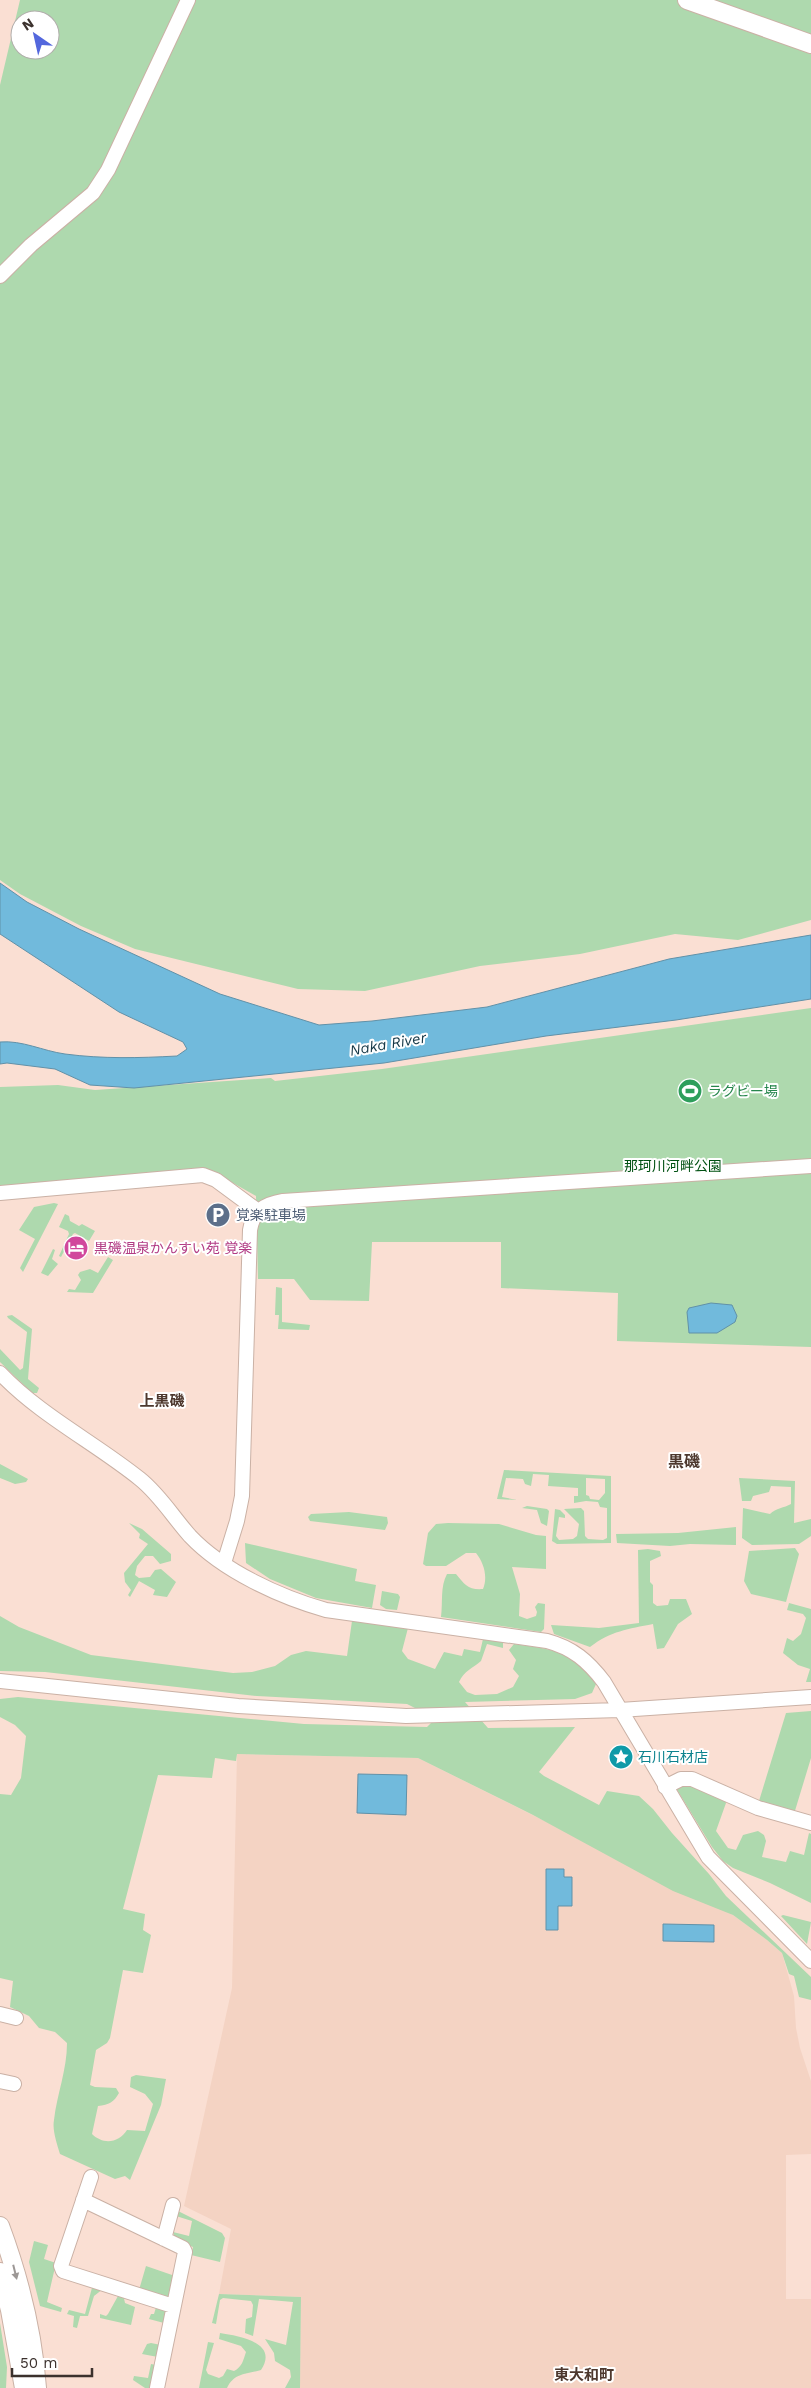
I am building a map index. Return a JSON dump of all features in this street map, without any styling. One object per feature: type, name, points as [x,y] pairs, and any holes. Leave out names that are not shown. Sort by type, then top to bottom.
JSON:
[{"type":"main road","points":[[688,0],[811,44]]},
{"type":"main road","points":[[0,2226],[12,2258],[24,2306],[37,2388]]},
{"type":"main road","points":[[0,2272],[10,2310],[24,2388]]},
{"type":"street","points":[[0,276],[31,244],[93,193],[108,170],[188,0]]},
{"type":"street","points":[[224,1563],[238,1521],[242,1496],[250,1230],[251,1222],[258,1210],[270,1203],[283,1201],[811,1166]]},
{"type":"street","points":[[0,1192],[203,1175],[216,1180],[258,1210]]},
{"type":"street","points":[[0,1373],[46,1413],[144,1482],[159,1497],[191,1537],[224,1563],[275,1592],[301,1603],[326,1610],[561,1645],[585,1659],[594,1669],[620,1710],[694,1836],[716,1868],[811,1961]]},
{"type":"street","points":[[0,1681],[292,1711],[406,1716],[620,1710],[811,1697]]},
{"type":"street","points":[[665,1787],[681,1778],[692,1779],[758,1808],[811,1823]]},
{"type":"street","points":[[0,2014],[16,2018]]},
{"type":"street","points":[[0,2081],[14,2084]]},
{"type":"street","points":[[91,2177],[61,2266],[63,2271],[173,2306]]},
{"type":"street","points":[[83,2200],[183,2248],[185,2252],[157,2388]]},
{"type":"street","points":[[164,2239],[173,2205]]},
{"type":"shaded area","points":[[237,1754],[418,1758],[733,1915],[782,1953],[794,1996],[796,2028],[800,2048],[811,2081],[811,2154],[786,2155],[786,2299],[811,2299],[811,2388],[300,2388],[301,2297],[219,2294],[231,2229],[184,2206],[232,1988]]},
{"type":"green space","points":[[20,0],[811,0],[811,920],[738,940],[675,934],[580,954],[480,966],[365,991],[298,989],[135,949],[81,926],[20,894],[0,880],[0,85],[10,42],[10,60],[60,60],[60,10],[18,10]]},
{"type":"green space","name":"那珂川河畔公園","points":[[811,1008],[811,1347],[617,1341],[618,1293],[501,1288],[501,1242],[372,1242],[369,1301],[310,1300],[294,1279],[258,1279],[256,1196],[210,1170],[0,1188],[0,1087],[58,1085],[95,1090],[271,1078],[275,1081],[382,1069]]},
{"type":"green space","points":[[58,1204],[23,1272],[20,1268],[35,1239],[19,1230],[34,1207]]},
{"type":"green space","points":[[65,1214],[69,1216],[70,1221],[79,1226],[82,1224],[95,1231],[89,1241],[75,1233],[73,1234],[61,1257],[59,1256],[69,1234],[68,1231],[59,1227]]},
{"type":"green space","points":[[53,1249],[55,1250],[52,1259],[58,1264],[48,1276],[41,1273]]},
{"type":"green space","points":[[108,1257],[113,1260],[93,1293],[67,1292],[69,1289],[75,1290],[81,1280],[78,1275],[80,1272],[90,1269],[98,1273]]},
{"type":"green space","points":[[276,1287],[282,1288],[282,1322],[310,1325],[309,1330],[278,1329],[279,1315],[275,1315]]},
{"type":"green space","points":[[12,1315],[32,1329],[28,1379],[39,1388],[37,1393],[32,1393],[0,1362],[0,1349],[20,1370],[23,1368],[27,1332],[7,1316]]},
{"type":"green space","points":[[0,1464],[28,1479],[26,1482],[15,1484],[0,1478]]},
{"type":"green space","points":[[504,1470],[611,1476],[611,1543],[557,1544],[552,1541],[555,1509],[560,1510],[565,1515],[565,1518],[559,1517],[556,1536],[559,1540],[573,1539],[577,1536],[579,1524],[564,1509],[581,1508],[584,1511],[585,1536],[588,1539],[603,1540],[607,1538],[607,1508],[600,1507],[598,1502],[574,1503],[574,1496],[578,1496],[578,1488],[548,1486],[549,1475],[533,1474],[531,1486],[525,1484],[523,1479],[506,1478],[502,1497],[517,1500],[497,1499]],"holes":[[[586,1478],[605,1479],[605,1493],[599,1500],[590,1499],[586,1495]]]},
{"type":"green space","points":[[739,1478],[795,1481],[794,1523],[811,1519],[811,1536],[799,1544],[752,1545],[742,1538],[743,1508],[770,1514],[791,1504],[791,1487],[771,1486],[769,1492],[753,1496],[751,1501],[742,1501]]},
{"type":"green space","points":[[527,1506],[547,1509],[549,1511],[547,1526],[541,1523],[537,1510],[522,1508]]},
{"type":"green space","points":[[349,1512],[387,1517],[388,1523],[385,1530],[310,1521],[308,1517],[311,1514]]},
{"type":"green space","points":[[129,1523],[142,1529],[171,1554],[171,1561],[160,1564],[153,1556],[145,1556],[137,1566],[135,1575],[139,1578],[150,1577],[155,1570],[161,1569],[176,1582],[167,1597],[153,1595],[155,1590],[139,1581],[130,1597],[128,1595],[131,1590],[125,1582],[124,1573],[148,1544],[139,1538],[140,1534]]},
{"type":"green space","points":[[436,1524],[499,1524],[536,1535],[546,1536],[546,1569],[512,1567],[520,1594],[519,1616],[527,1619],[536,1616],[535,1607],[538,1603],[545,1604],[544,1629],[541,1632],[441,1617],[443,1589],[447,1574],[456,1574],[465,1584],[474,1589],[483,1589],[485,1580],[483,1566],[476,1553],[466,1553],[446,1566],[426,1566],[423,1564],[428,1533]]},
{"type":"green space","points":[[736,1527],[736,1545],[690,1544],[670,1546],[617,1543],[616,1534],[678,1533]]},
{"type":"green space","points":[[245,1543],[357,1569],[355,1581],[376,1585],[372,1608],[316,1598],[270,1579],[246,1563]]},
{"type":"green space","points":[[795,1548],[799,1554],[786,1602],[751,1594],[744,1581],[749,1551]]},
{"type":"green space","points":[[638,1550],[660,1551],[661,1556],[650,1561],[653,1603],[657,1606],[668,1605],[670,1599],[686,1599],[692,1614],[678,1624],[664,1648],[657,1649],[653,1624],[613,1634],[590,1647],[554,1634],[551,1625],[599,1628],[639,1623]]},
{"type":"green space","points":[[382,1591],[398,1594],[400,1597],[397,1610],[386,1609],[380,1605]]},
{"type":"green space","points":[[789,1603],[811,1609],[811,1682],[806,1682],[810,1669],[798,1665],[783,1653],[787,1638],[793,1641],[801,1634],[806,1618],[803,1614],[787,1610]]},
{"type":"green space","points":[[0,1616],[19,1627],[91,1655],[233,1673],[252,1672],[275,1666],[291,1655],[306,1651],[347,1656],[352,1621],[408,1628],[402,1651],[408,1659],[435,1669],[444,1652],[462,1656],[464,1649],[480,1652],[483,1639],[503,1642],[503,1648],[487,1644],[481,1661],[461,1678],[459,1682],[467,1692],[475,1695],[497,1694],[513,1687],[519,1676],[513,1669],[516,1660],[509,1650],[514,1644],[561,1653],[579,1664],[588,1673],[596,1684],[592,1693],[575,1699],[465,1702],[488,1728],[575,1727],[539,1772],[599,1805],[607,1791],[639,1796],[653,1809],[726,1896],[811,1977],[811,2000],[799,1997],[794,1976],[789,1974],[782,1953],[733,1915],[673,1891],[533,1815],[418,1758],[237,1754],[236,1761],[215,1758],[212,1778],[158,1775],[123,1909],[145,1914],[143,1930],[151,1935],[143,1973],[123,1970],[110,2038],[107,2043],[96,2050],[90,2085],[116,2088],[119,2093],[111,2102],[98,2106],[92,2134],[101,2140],[111,2141],[120,2138],[127,2130],[145,2131],[153,2104],[145,2094],[130,2087],[131,2077],[136,2075],[166,2079],[161,2105],[130,2180],[125,2176],[115,2179],[60,2154],[55,2137],[54,2124],[55,2110],[67,2053],[67,2043],[55,2032],[39,2028],[29,2016],[10,2007],[13,1981],[0,1978],[0,1794],[11,1795],[21,1778],[26,1736],[15,1725],[0,1717],[0,1699],[18,1697],[304,1724],[427,1727],[431,1723],[415,1708],[407,1704],[257,1696],[45,1672],[0,1671]]},
{"type":"green space","points":[[811,1711],[811,1758],[794,1814],[759,1801],[786,1713]]},
{"type":"green space","points":[[684,1782],[725,1798],[726,1803],[716,1831],[728,1848],[736,1850],[743,1835],[758,1831],[764,1835],[766,1841],[762,1857],[786,1862],[790,1851],[804,1855],[809,1833],[811,1834],[811,1903],[733,1868],[723,1861],[712,1847],[676,1788]]},
{"type":"green space","points":[[781,1916],[811,1922],[807,1944]]},
{"type":"green space","points":[[178,2211],[222,2233],[225,2238],[220,2262],[191,2255],[193,2247],[176,2241],[173,2232],[189,2236],[192,2221],[176,2216]]},
{"type":"green space","points":[[34,2241],[48,2245],[44,2259],[56,2263],[47,2302],[62,2308],[61,2312],[40,2306],[29,2262]]},
{"type":"green space","points":[[146,2266],[175,2276],[169,2300],[139,2290]]},
{"type":"green space","points":[[93,2284],[123,2294],[125,2303],[135,2307],[131,2325],[100,2318],[100,2314],[106,2316],[108,2314],[118,2296],[103,2289],[94,2296],[88,2316],[80,2316],[77,2328],[73,2327],[74,2316],[67,2314],[69,2310],[85,2314]]},
{"type":"green space","points":[[219,2294],[301,2297],[300,2388],[285,2388],[291,2377],[290,2370],[275,2361],[274,2353],[265,2339],[286,2345],[293,2302],[259,2299],[253,2336],[245,2333],[246,2319],[252,2317],[253,2305],[251,2301],[223,2298],[220,2300],[216,2324],[212,2323]]},
{"type":"green space","points":[[157,2304],[168,2311],[164,2323],[149,2319],[151,2314],[154,2314]]},
{"type":"green space","points":[[0,2323],[7,2367],[6,2388],[0,2388]]},
{"type":"green space","points":[[220,2333],[255,2342],[265,2353],[265,2361],[261,2370],[245,2373],[233,2379],[227,2388],[199,2388],[208,2342],[214,2343],[206,2370],[208,2374],[219,2378],[223,2376],[227,2369],[234,2371],[237,2369],[243,2361],[246,2352],[241,2346],[219,2339]]},
{"type":"green space","points":[[147,2344],[161,2345],[158,2357],[142,2354]]},
{"type":"green space","points":[[151,2364],[156,2365],[151,2388],[145,2388],[133,2380],[134,2376],[148,2378]]},
{"type":"water","name":"Naka River","points":[[0,883],[27,902],[79,929],[220,994],[319,1025],[372,1021],[487,1007],[669,959],[811,935],[811,999],[676,1020],[546,1036],[384,1063],[134,1088],[90,1085],[55,1069],[7,1063],[0,1064],[0,1042],[24,1044],[57,1053],[79,1056],[135,1058],[177,1056],[187,1049],[183,1042],[119,1012],[0,934]]},
{"type":"water","points":[[711,1303],[732,1305],[737,1316],[735,1322],[717,1333],[689,1333],[687,1312],[689,1308]]},
{"type":"water","points":[[358,1774],[407,1775],[406,1815],[357,1813]]},
{"type":"water","points":[[546,1869],[564,1869],[564,1877],[572,1877],[572,1906],[558,1906],[558,1930],[546,1930]]},
{"type":"water","points":[[663,1924],[714,1925],[714,1942],[663,1941]]},
{"type":"place","name":"ラグビー場","points":[[690,1091]]},
{"type":"place","name":"覚楽駐車場","points":[[218,1215]]},
{"type":"place","name":"黒磯温泉かんすい苑 覚楽","points":[[76,1248]]},
{"type":"place","name":"石川石材店","points":[[621,1757]]},
{"type":"district","name":"上黒磯","points":[[162,1401]]},
{"type":"district","name":"黒磯","points":[[684,1461]]},
{"type":"district","name":"東大和町","points":[[584,2375]]}]
